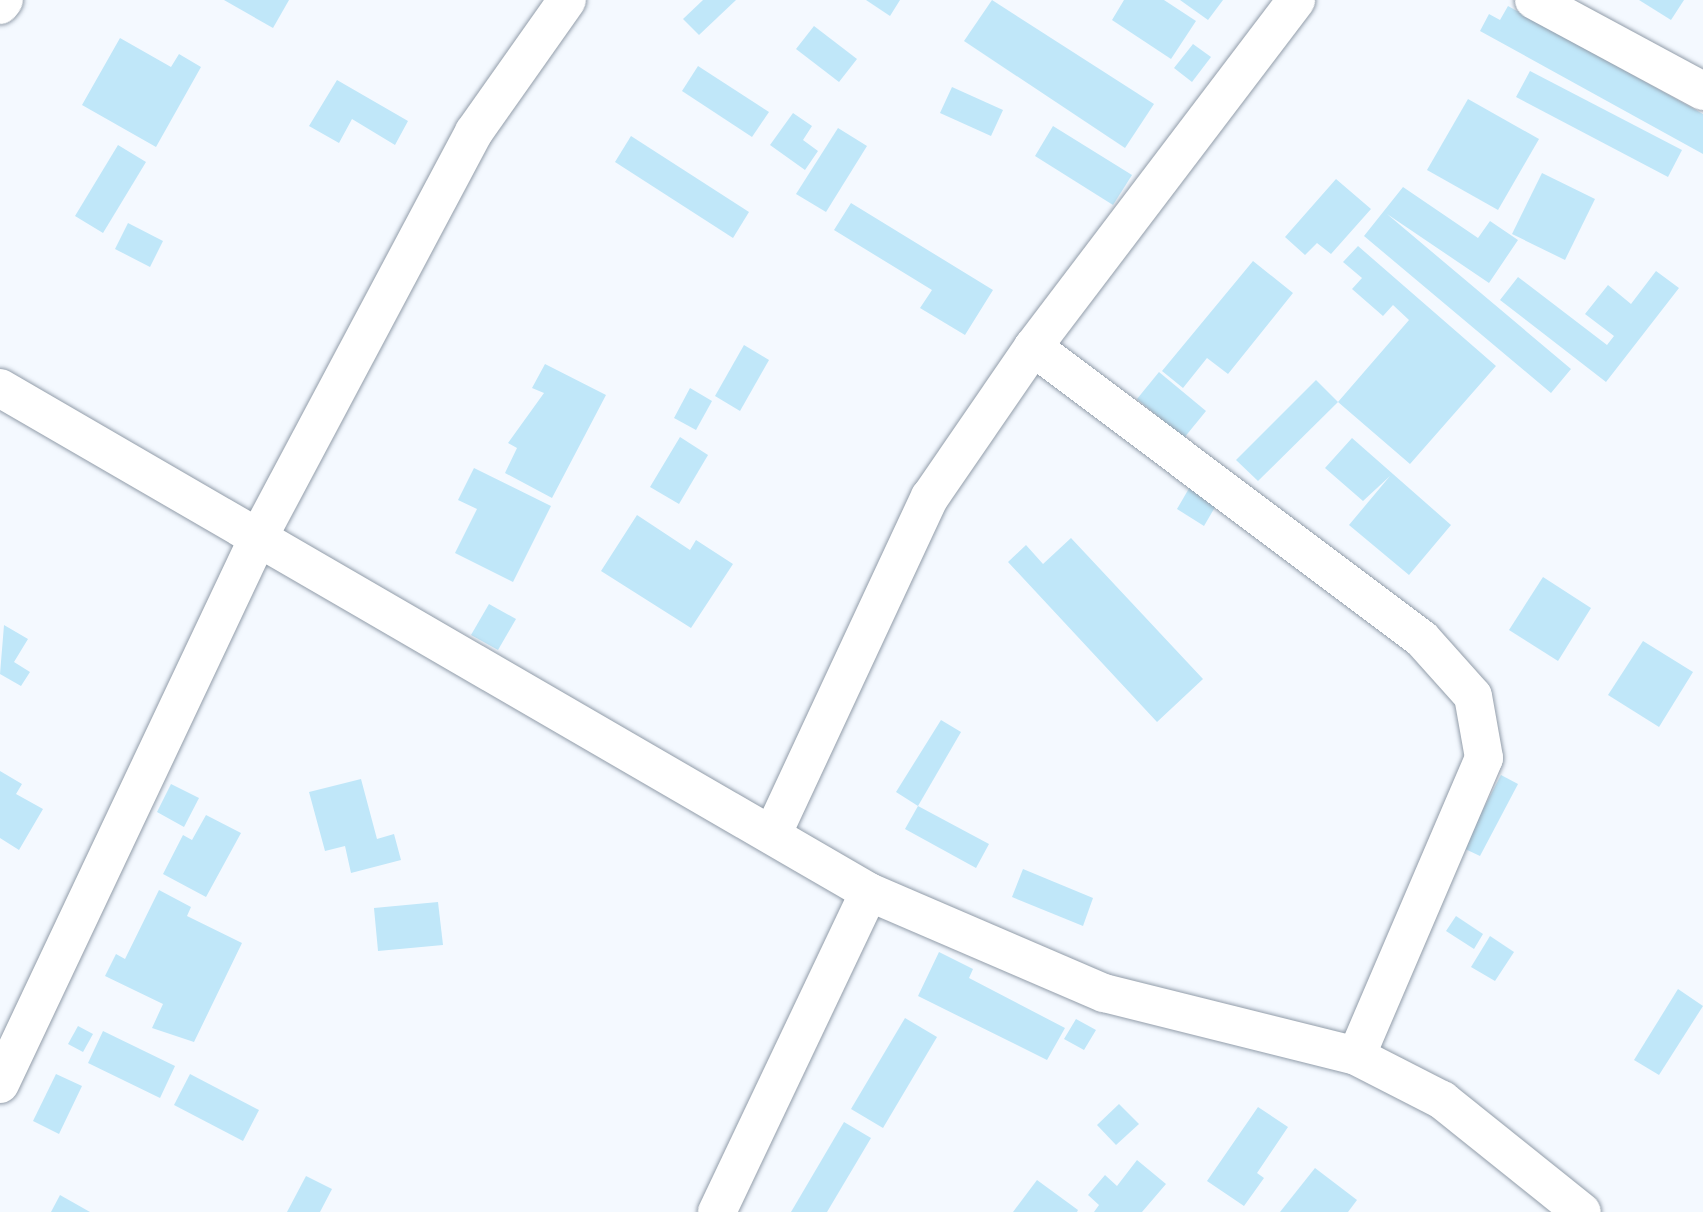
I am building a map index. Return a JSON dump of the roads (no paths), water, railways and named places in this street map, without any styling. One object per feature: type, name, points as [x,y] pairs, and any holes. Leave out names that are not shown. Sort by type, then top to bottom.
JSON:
[{"type":"street","points":[[0,5],[4,0]]},
{"type":"street","points":[[0,1084],[257,540],[474,132],[567,0]]},
{"type":"street","points":[[773,833],[913,527],[1033,347],[1296,0]]},
{"type":"street","points":[[1534,0],[1703,92]]},
{"type":"street","points":[[1033,347],[1422,639],[1473,696],[1484,758],[1356,1056]]},
{"type":"street","points":[[0,388],[257,540],[773,833],[869,892],[1104,993],[1356,1056],[1442,1100],[1582,1212]]},
{"type":"street","points":[[717,1212],[869,892]]}]
